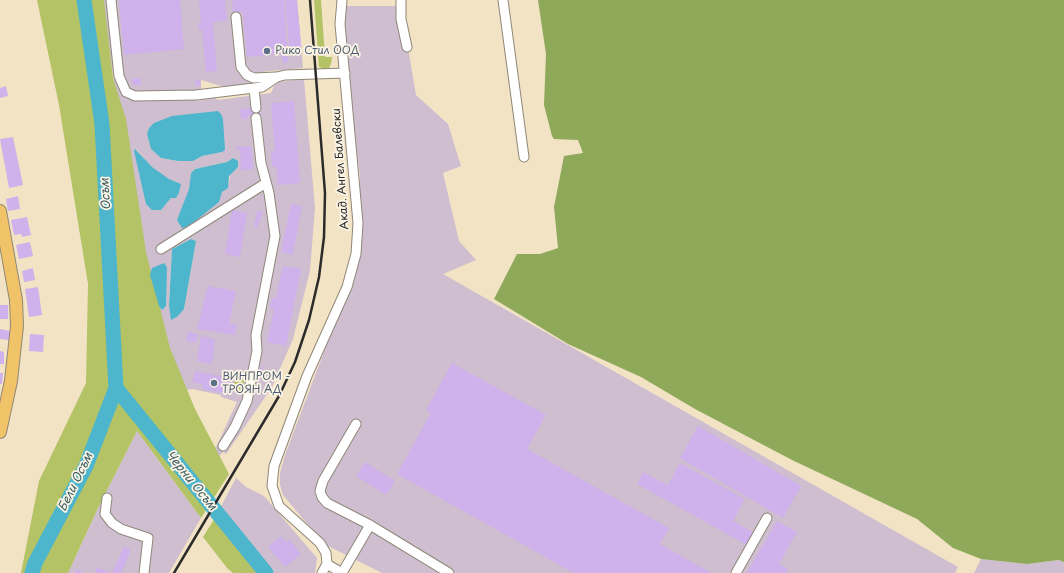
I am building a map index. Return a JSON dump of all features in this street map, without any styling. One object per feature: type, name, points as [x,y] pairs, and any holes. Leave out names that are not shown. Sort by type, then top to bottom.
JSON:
[{"type":"main road","points":[[0,211],[16,300],[17,326],[11,381],[0,432]]},
{"type":"street","points":[[111,0],[119,76],[126,92],[135,96],[196,95],[266,86],[277,77]]},
{"type":"street","name":"Акад. Ангел Балевски","points":[[327,564],[326,553],[320,543],[279,506],[272,486],[274,466],[307,376],[346,287],[356,254],[358,223],[340,24],[342,0]]},
{"type":"street","points":[[401,0],[401,19],[407,47]]},
{"type":"street","points":[[503,0],[524,156]]},
{"type":"street","points":[[236,17],[241,68],[247,75],[254,78],[277,77],[295,74],[345,73]]},
{"type":"street","points":[[223,446],[235,427],[249,393],[257,351],[256,335],[275,236],[274,222],[261,163],[254,88]]},
{"type":"street","points":[[161,249],[266,182]]},
{"type":"street","points":[[356,424],[322,481],[320,491],[322,496],[327,503],[370,525],[449,573]]},
{"type":"street","points":[[107,498],[105,514],[112,523],[121,529],[148,538],[144,573]]},
{"type":"street","points":[[736,573],[767,518]]},
{"type":"street","points":[[322,573],[327,564],[342,573],[370,525]]},
{"type":"path","points":[[229,391],[249,393]]},
{"type":"shaded area","name":"ВИНПРОМ - ТРОЯН АД","points":[[101,0],[297,0],[303,68],[260,72],[260,83],[225,87],[201,80],[201,89],[196,90],[196,101],[215,98],[218,100],[271,93],[274,86],[279,82],[304,79],[315,208],[310,271],[293,339],[272,387],[226,454],[223,452],[216,459],[179,386],[146,281]],"holes":[[[149,131],[222,152],[202,156],[193,161],[178,161],[161,158],[151,149],[147,134]],[[136,149],[151,167],[169,179],[181,184],[176,198],[171,198],[161,210]],[[233,158],[229,182],[219,197],[180,214],[189,189],[191,173],[195,169],[227,162]],[[191,239],[196,241],[184,309],[169,305],[172,249]],[[192,389],[221,395],[221,397],[237,402],[216,447],[211,447],[185,390]]]},
{"type":"shaded area","points":[[343,6],[401,6],[416,95],[448,124],[461,166],[443,173],[459,241],[476,260],[443,274],[958,567],[955,573],[382,573],[324,544],[283,495],[280,485],[280,473],[285,455],[359,259],[360,176],[344,56]]},
{"type":"shaded area","points":[[137,431],[201,518],[169,573],[68,573],[98,508]]},
{"type":"shaded area","points":[[236,478],[246,487],[264,496],[317,558],[315,573],[267,573],[241,552],[215,518]]},
{"type":"shaded area","points":[[981,559],[1027,564],[1059,560],[1064,562],[1064,573],[974,573]]},
{"type":"green space","points":[[37,0],[104,0],[113,78],[126,119],[146,252],[170,348],[195,409],[229,474],[201,518],[137,431],[98,508],[68,573],[21,573],[39,481],[86,383],[88,284],[59,105]]},
{"type":"green space","points":[[314,0],[321,0],[325,57],[332,57],[329,68],[324,69],[319,67]]},
{"type":"green space","points":[[538,0],[1064,0],[1064,562],[1059,560],[1027,564],[981,559],[953,548],[917,519],[792,460],[695,409],[641,377],[568,344],[494,299],[517,254],[540,254],[558,248],[554,207],[564,156],[583,153],[578,140],[554,139],[552,136],[544,105],[546,54]]},
{"type":"green space","points":[[235,379],[245,380],[241,391],[233,390]]},
{"type":"green space","points":[[215,518],[241,552],[267,573],[233,573],[227,568],[203,537]]},
{"type":"water","points":[[218,111],[223,119],[225,150],[222,152],[202,156],[193,161],[178,161],[161,158],[151,149],[147,134],[149,128],[154,123],[172,116]]},
{"type":"water","points":[[135,149],[152,167],[169,179],[181,184],[176,198],[171,198],[161,210],[152,210],[146,204],[134,151]]},
{"type":"water","points":[[233,158],[238,161],[238,167],[229,176],[228,188],[222,192],[219,202],[188,227],[182,228],[177,220],[189,189],[191,173],[195,169],[227,162]]},
{"type":"water","points":[[191,239],[196,241],[184,309],[178,316],[171,320],[169,305],[172,249]]},
{"type":"water","points":[[164,263],[167,267],[166,306],[162,310],[159,306],[150,275],[152,268]]},
{"type":"building","points":[[119,0],[180,0],[184,49],[124,55]]},
{"type":"building","points":[[199,0],[225,0],[227,20],[213,22],[217,71],[206,72],[202,30],[199,31],[198,23],[201,23]]},
{"type":"building","points":[[232,0],[284,0],[288,63],[283,63],[281,54],[247,57],[243,12],[233,13]]},
{"type":"building","points":[[285,0],[297,0],[302,54],[290,55]]},
{"type":"building","points":[[141,78],[141,85],[133,85],[132,79]]},
{"type":"building","points":[[195,80],[200,80],[201,85],[196,86]]},
{"type":"building","points":[[6,86],[8,96],[0,98],[0,88]]},
{"type":"building","points":[[294,101],[300,183],[278,185],[276,167],[272,167],[271,151],[275,151],[271,103]]},
{"type":"building","points":[[249,107],[260,108],[261,117],[253,118],[253,115],[248,116],[248,118],[241,119],[240,109],[249,109]]},
{"type":"building","points":[[13,137],[23,185],[9,188],[0,139]]},
{"type":"building","points":[[251,146],[253,169],[241,170],[240,150],[237,150],[236,147]]},
{"type":"building","points":[[18,196],[20,209],[8,211],[6,199]]},
{"type":"building","points":[[291,204],[302,206],[293,255],[281,252]]},
{"type":"building","points":[[232,210],[247,213],[240,257],[225,254]]},
{"type":"building","points":[[257,211],[263,212],[257,228],[254,227]]},
{"type":"building","points":[[27,217],[31,235],[22,237],[21,234],[14,235],[11,220]]},
{"type":"building","points":[[30,242],[33,256],[19,259],[16,245]]},
{"type":"building","points":[[283,266],[301,269],[286,346],[267,342],[274,309],[270,309],[272,298],[276,298]]},
{"type":"building","points":[[33,268],[35,280],[24,282],[22,271]]},
{"type":"building","points":[[208,286],[236,291],[229,323],[237,324],[235,335],[197,329]]},
{"type":"building","points":[[38,287],[42,315],[29,317],[25,289]]},
{"type":"building","points":[[0,305],[8,305],[8,319],[0,319]]},
{"type":"building","points":[[0,329],[10,331],[9,340],[0,339]]},
{"type":"building","points":[[188,332],[198,334],[196,343],[186,341]]},
{"type":"building","points":[[30,334],[44,335],[43,352],[29,351]]},
{"type":"building","points":[[201,336],[215,339],[212,364],[197,361]]},
{"type":"building","points":[[0,351],[4,352],[4,364],[0,364]]},
{"type":"building","points":[[452,363],[546,415],[527,449],[669,528],[660,544],[711,573],[574,573],[397,474],[431,413],[426,410]]},
{"type":"building","points":[[260,367],[263,367],[262,372],[259,371]]},
{"type":"building","name":"ВИНПРОМ - ТРОЯН АД","points":[[195,371],[232,379],[229,394],[202,389],[203,384],[192,382]]},
{"type":"building","points":[[0,373],[3,373],[2,384],[0,384]]},
{"type":"building","points":[[698,426],[801,486],[783,518],[680,458]]},
{"type":"building","points":[[365,462],[395,481],[386,495],[356,476]]},
{"type":"building","points":[[680,463],[745,499],[733,521],[754,533],[747,545],[637,484],[643,472],[668,485]]},
{"type":"building","points":[[777,521],[797,532],[779,564],[788,569],[786,573],[747,573]]},
{"type":"building","points":[[281,536],[286,542],[289,539],[301,554],[285,567],[268,547]]},
{"type":"building","points":[[124,547],[131,550],[121,573],[112,573]]},
{"type":"building","points":[[97,567],[110,573],[95,573]]},
{"type":"building","points":[[76,569],[84,573],[75,573]]},
{"type":"waterway","name":"Осъм","points":[[32,573],[35,563],[86,466],[116,388],[102,124],[84,0]]},
{"type":"waterway","name":"Черни Осъм","points":[[116,388],[266,573]]},
{"type":"railway","points":[[174,573],[279,396],[295,362],[309,320],[319,277],[324,237],[325,193],[310,0]]},
{"type":"place","name":"Рико Стил ООД","points":[[267,51]]},
{"type":"place","name":"ВИНПРОМ - ТРОЯН АД","points":[[214,383]]},
{"type":"water label","name":"Бели Осъм","points":[[76,482]]}]
